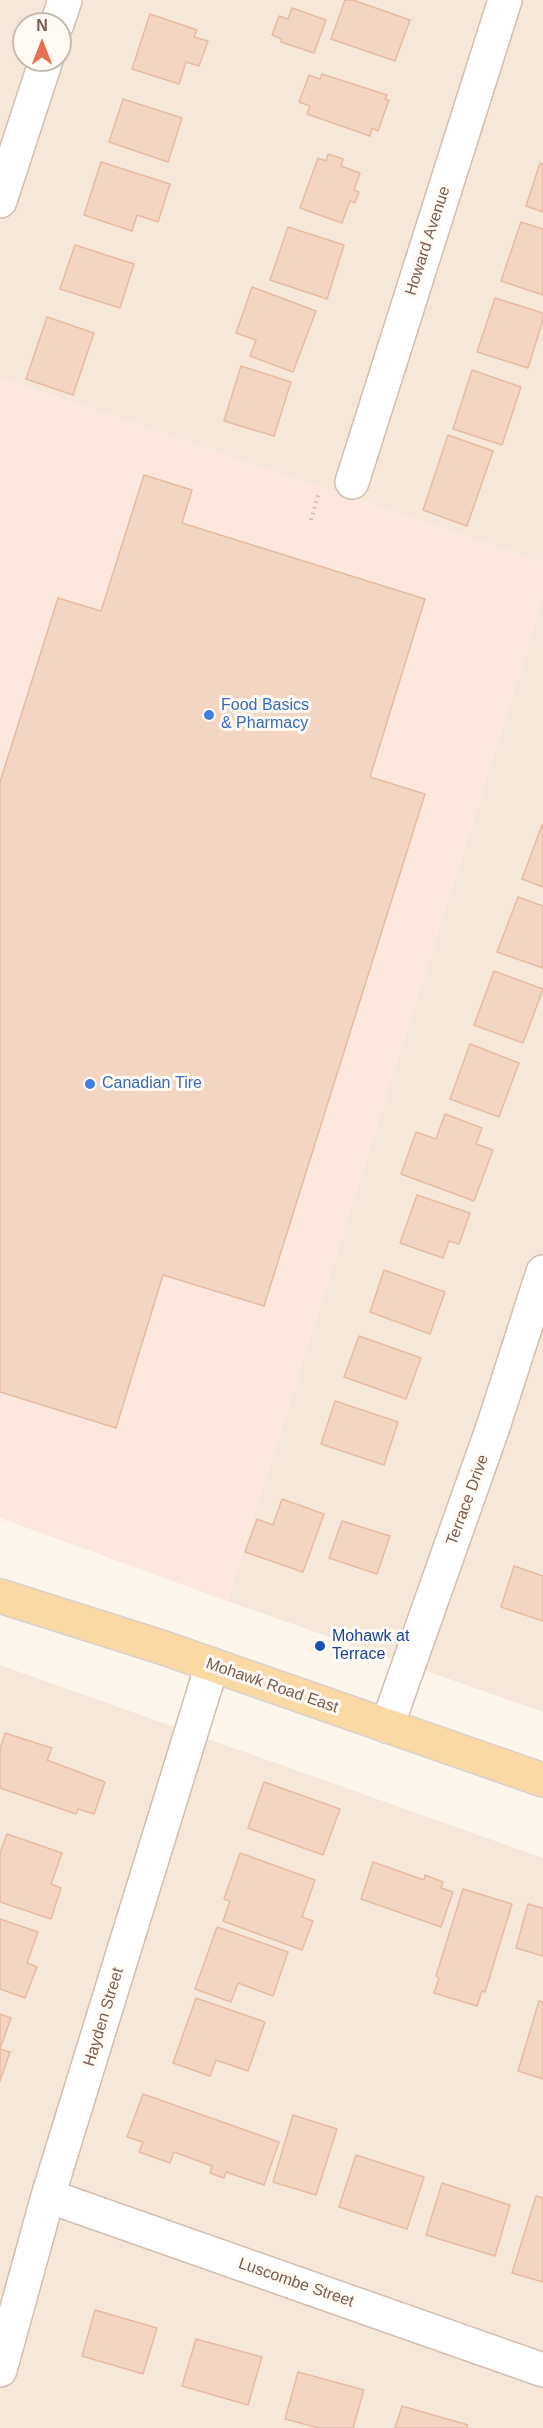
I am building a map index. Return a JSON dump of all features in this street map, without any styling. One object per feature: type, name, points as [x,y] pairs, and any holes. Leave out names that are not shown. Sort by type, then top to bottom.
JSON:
[{"type":"main road","name":"Mohawk Road East","points":[[0,1596],[212,1665],[543,1780]]},
{"type":"street","name":"Howard Avenue","points":[[352,482],[505,0]]},
{"type":"street","points":[[0,201],[42,72]]},
{"type":"street","name":"Terrace Drive","points":[[387,1726],[493,1427],[543,1272]]},
{"type":"street","name":"Hayden Street","points":[[0,2370],[48,2196],[212,1665]]},
{"type":"street","name":"Luscombe Street","points":[[48,2196],[543,2370]]},
{"type":"shaded area","points":[[0,0],[543,0],[543,563],[0,378]]},
{"type":"shaded area","points":[[0,378],[543,563],[543,598],[227,1601],[0,1518]]},
{"type":"shaded area","points":[[543,598],[543,1712],[227,1601]]},
{"type":"shaded area","points":[[0,1665],[543,1858],[543,2428],[0,2428]]},
{"type":"building","points":[[345,0],[353,0],[410,20],[395,61],[331,39]]},
{"type":"building","points":[[292,8],[326,20],[314,53],[281,42],[282,39],[272,35],[279,16],[288,19]]},
{"type":"building","points":[[150,14],[197,30],[194,37],[208,41],[199,66],[186,62],[179,84],[132,69]]},
{"type":"building","points":[[322,74],[387,95],[385,99],[389,100],[378,131],[372,128],[370,136],[307,114],[310,106],[299,102],[309,75],[320,79]]},
{"type":"building","points":[[123,99],[182,118],[168,162],[109,142]]},
{"type":"building","points":[[328,154],[343,159],[341,166],[360,173],[354,190],[359,192],[355,203],[350,201],[342,223],[300,208],[318,158],[326,161]]},
{"type":"building","points":[[101,162],[170,184],[158,222],[137,215],[132,231],[84,215]]},
{"type":"building","points":[[540,163],[543,164],[543,212],[526,206]]},
{"type":"building","points":[[521,222],[543,229],[543,295],[501,281]]},
{"type":"building","points":[[288,227],[344,245],[327,299],[270,280]]},
{"type":"building","points":[[75,245],[134,264],[120,308],[60,289]]},
{"type":"building","points":[[252,287],[316,311],[293,372],[250,356],[256,340],[236,333]]},
{"type":"building","points":[[495,298],[543,313],[543,320],[528,368],[477,352]]},
{"type":"building","points":[[47,317],[94,333],[73,395],[26,379]]},
{"type":"building","points":[[241,366],[291,382],[274,436],[224,421]]},
{"type":"building","points":[[472,370],[521,387],[502,445],[453,429]]},
{"type":"building","points":[[448,435],[493,451],[467,526],[423,510]]},
{"type":"building","points":[[144,475],[192,490],[182,523],[425,599],[370,777],[425,794],[264,1306],[163,1275],[116,1428],[0,1392],[0,782],[58,598],[101,611]]},
{"type":"building","points":[[543,825],[543,887],[522,879]]},
{"type":"building","points":[[518,897],[543,906],[543,968],[497,952]]},
{"type":"building","points":[[494,971],[543,989],[523,1043],[474,1025]]},
{"type":"building","points":[[470,1044],[519,1063],[499,1117],[450,1099]]},
{"type":"building","points":[[445,1114],[482,1128],[476,1144],[493,1150],[474,1201],[401,1174],[416,1132],[436,1139]]},
{"type":"building","points":[[417,1195],[470,1213],[459,1244],[449,1241],[443,1258],[400,1243]]},
{"type":"building","points":[[384,1270],[445,1292],[430,1334],[370,1312]]},
{"type":"building","points":[[359,1336],[421,1358],[406,1399],[344,1377]]},
{"type":"building","points":[[335,1401],[398,1422],[384,1465],[321,1444]]},
{"type":"building","points":[[282,1499],[324,1514],[303,1572],[245,1552],[257,1519],[273,1525]]},
{"type":"building","points":[[342,1521],[390,1536],[377,1574],[329,1558]]},
{"type":"building","points":[[514,1566],[543,1576],[543,1621],[501,1607]]},
{"type":"building","points":[[5,1733],[52,1748],[47,1760],[105,1782],[94,1814],[78,1809],[76,1814],[0,1788],[0,1749]]},
{"type":"building","points":[[264,1782],[340,1809],[323,1855],[248,1828]]},
{"type":"building","points":[[7,1834],[62,1853],[51,1884],[61,1888],[51,1919],[0,1902],[0,1853]]},
{"type":"building","points":[[240,1853],[315,1880],[302,1917],[313,1921],[302,1950],[223,1921],[230,1901],[224,1899]]},
{"type":"building","points":[[373,1862],[424,1880],[425,1875],[443,1882],[441,1888],[453,1892],[441,1927],[361,1899]]},
{"type":"building","points":[[463,1889],[512,1904],[485,1992],[482,1991],[477,2006],[434,1993],[439,1978],[436,1976]]},
{"type":"building","points":[[528,1904],[543,1908],[543,1956],[516,1948]]},
{"type":"building","points":[[0,1919],[38,1932],[27,1963],[37,1967],[25,1998],[0,1989]]},
{"type":"building","points":[[217,1927],[288,1952],[273,1996],[238,1983],[231,2002],[195,1989]]},
{"type":"building","points":[[196,1998],[265,2022],[248,2071],[216,2060],[210,2076],[173,2063]]},
{"type":"building","points":[[539,2001],[543,2002],[543,2079],[518,2071]]},
{"type":"building","points":[[0,2014],[11,2018],[0,2049]]},
{"type":"building","points":[[0,2049],[10,2052],[0,2081]]},
{"type":"building","points":[[143,2094],[279,2142],[264,2185],[226,2172],[224,2178],[210,2173],[212,2166],[174,2152],[170,2163],[139,2152],[143,2142],[127,2137]]},
{"type":"building","points":[[293,2115],[337,2129],[316,2195],[273,2182]]},
{"type":"building","points":[[356,2155],[424,2177],[407,2229],[339,2207]]},
{"type":"building","points":[[442,2183],[510,2205],[495,2256],[426,2235]]},
{"type":"building","points":[[536,2196],[543,2198],[543,2282],[512,2273]]},
{"type":"building","points":[[95,2310],[157,2328],[143,2374],[82,2356]]},
{"type":"building","points":[[196,2339],[262,2357],[248,2405],[182,2386]]},
{"type":"building","points":[[298,2372],[364,2390],[353,2428],[319,2428],[285,2419]]},
{"type":"building","points":[[402,2406],[468,2425],[467,2428],[395,2428]]},
{"type":"place","name":"Food Basics & Pharmacy","points":[[209,715]]},
{"type":"place","name":"Canadian Tire","points":[[90,1084]]},
{"type":"place","name":"Mohawk at Terrace","points":[[320,1646]]}]
